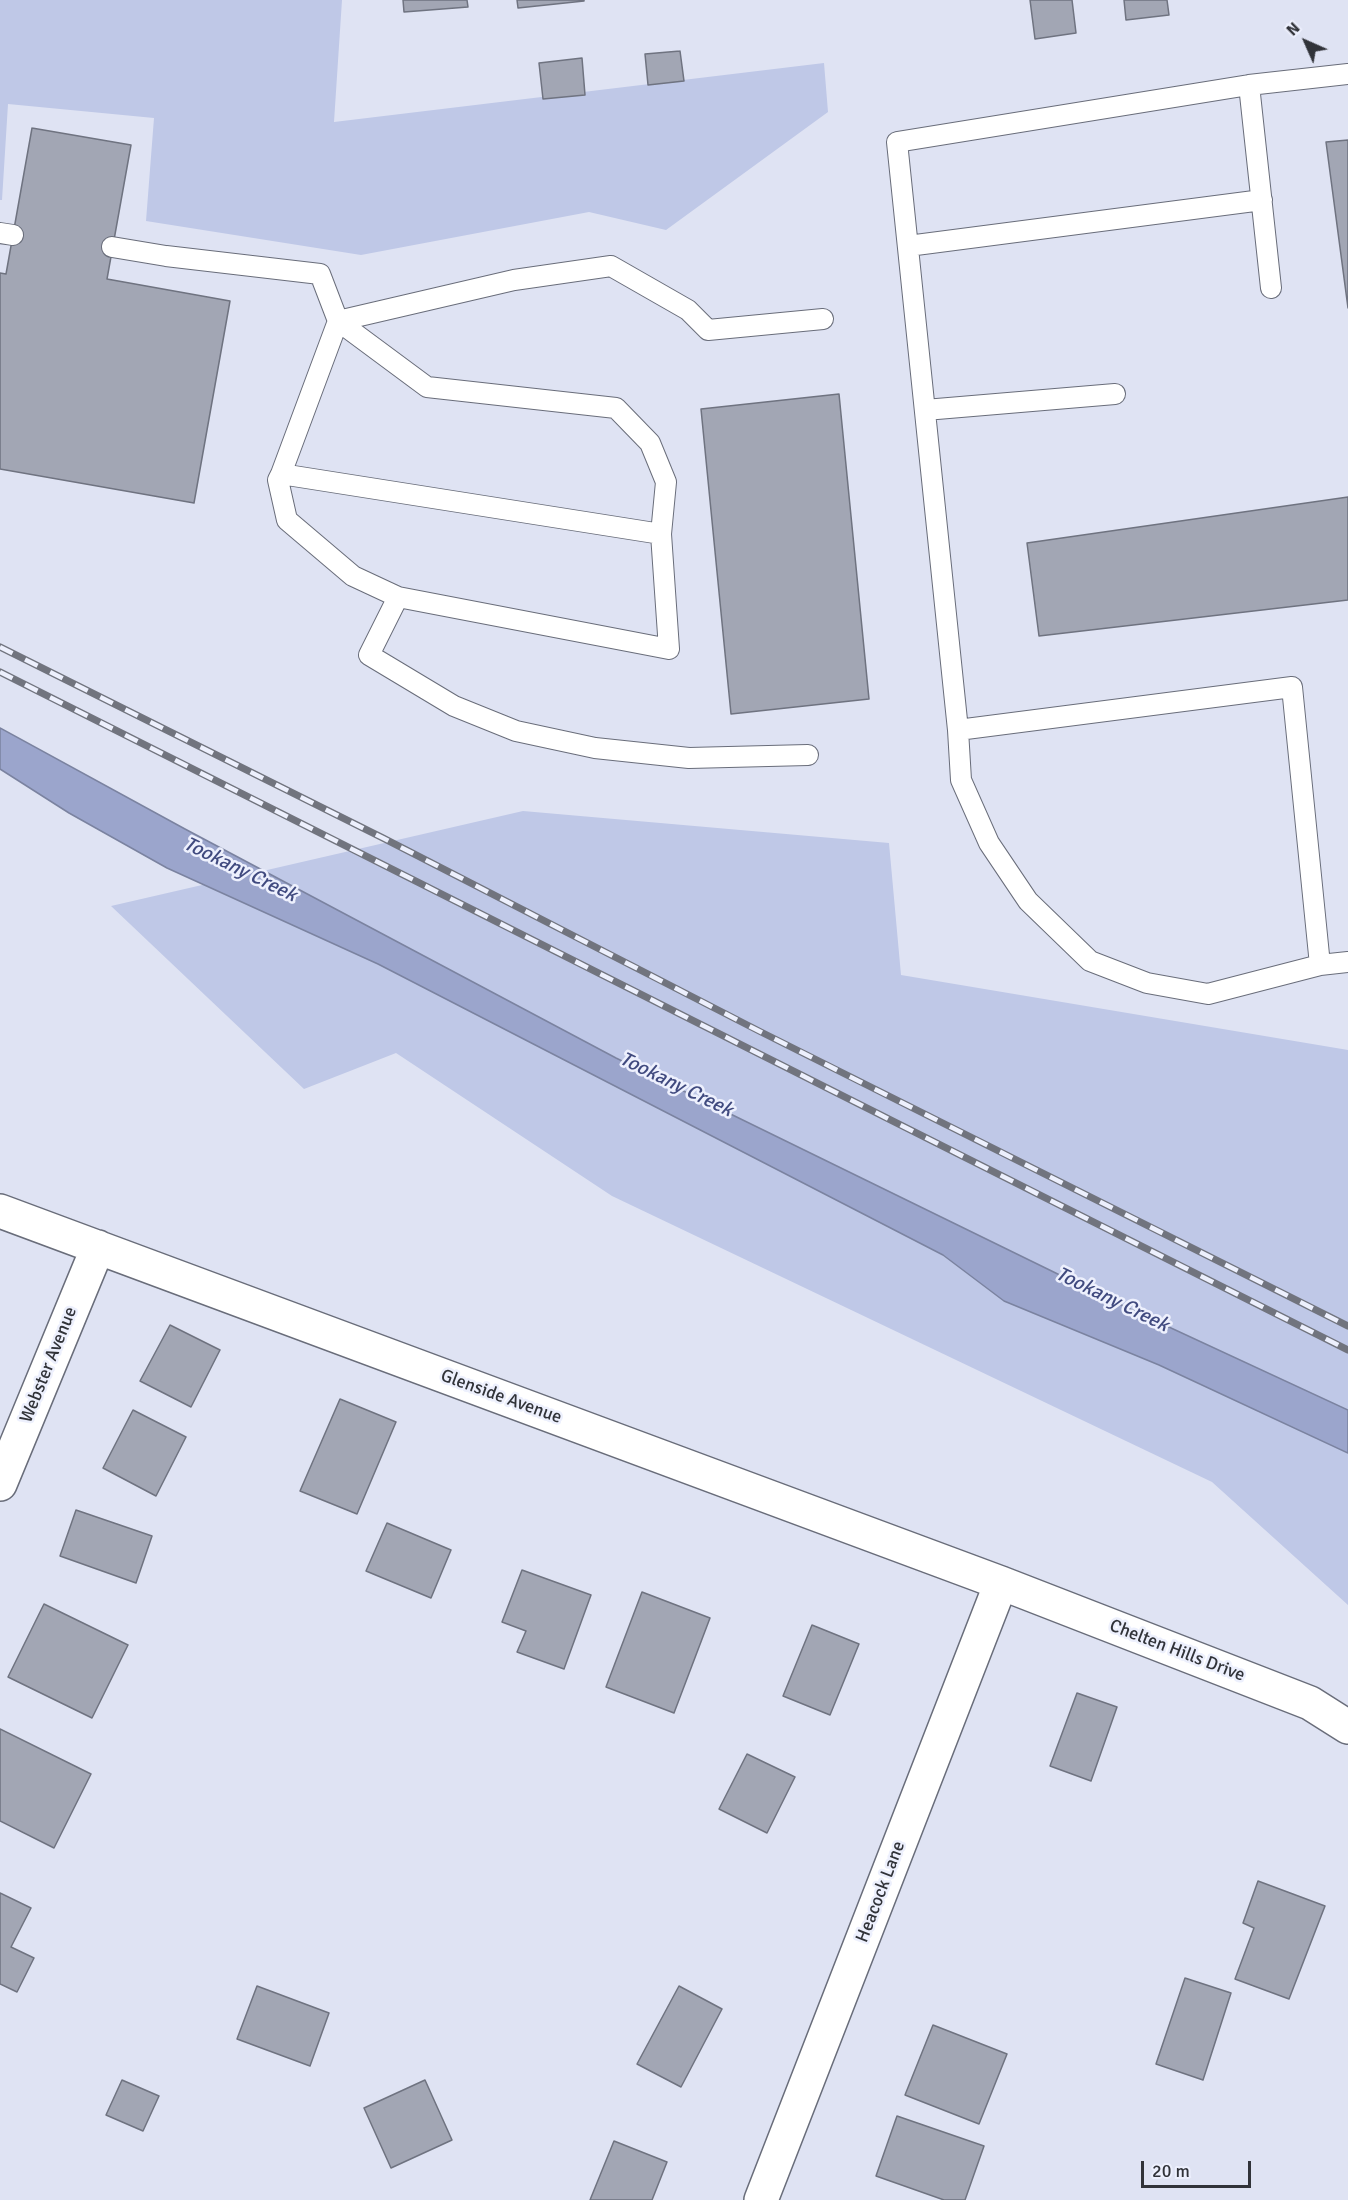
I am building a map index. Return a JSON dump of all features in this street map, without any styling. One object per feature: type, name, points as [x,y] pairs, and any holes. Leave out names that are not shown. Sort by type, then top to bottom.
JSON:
[{"type":"street","name":"Glenside Avenue","points":[[0,1211],[1001,1583]]},
{"type":"street","name":"Webster Avenue","points":[[0,1484],[98,1247]]},
{"type":"street","name":"Chelten Hills Drive","points":[[1001,1583],[1310,1702],[1348,1727]]},
{"type":"street","name":"Heacock Lane","points":[[761,2200],[1001,1583]]},
{"type":"lane","points":[[1348,74],[1249,85],[897,142],[962,780],[989,843],[1028,901],[1090,961],[1146,982],[1208,994],[1320,965],[1348,962]]},
{"type":"lane","points":[[1249,85],[1271,288]]},
{"type":"lane","points":[[908,246],[1262,200]]},
{"type":"lane","points":[[112,247],[166,256],[320,274],[338,321],[427,387],[616,408],[650,443],[666,482],[661,534],[669,649],[398,597],[353,576],[287,520],[278,480],[338,321]]},
{"type":"lane","points":[[338,321],[514,280],[611,266],[688,310],[708,330],[823,319]]},
{"type":"lane","points":[[925,410],[1115,394]]},
{"type":"lane","points":[[281,474],[661,534]]},
{"type":"lane","points":[[398,597],[369,655],[454,706],[516,731],[595,748],[689,758],[808,754]]},
{"type":"lane","points":[[958,730],[1292,687],[1320,965]]},
{"type":"shaded area","points":[[0,0],[342,0],[334,122],[824,63],[828,112],[666,230],[589,212],[361,255],[146,221],[154,118],[8,104],[2,200],[0,200]]},
{"type":"shaded area","points":[[523,811],[889,843],[901,975],[1348,1050],[1348,1605],[1212,1482],[612,1196],[396,1053],[304,1089],[111,906]]},
{"type":"water","name":"Tookany Creek","points":[[0,728],[616,1058],[1115,1302],[1348,1410],[1348,1453],[1159,1365],[1004,1301],[943,1255],[378,964],[167,868],[69,813],[0,769]]},
{"type":"building","points":[[403,0],[467,0],[468,7],[404,12]]},
{"type":"building","points":[[517,0],[584,0],[584,1],[518,8]]},
{"type":"building","points":[[1030,0],[1072,0],[1076,33],[1035,39]]},
{"type":"building","points":[[1124,0],[1167,0],[1169,15],[1126,20]]},
{"type":"building","points":[[680,51],[684,81],[648,85],[645,54]]},
{"type":"building","points":[[582,58],[585,95],[543,99],[539,63]]},
{"type":"building","points":[[32,128],[131,145],[107,279],[230,301],[194,503],[0,469],[0,273],[6,274]]},
{"type":"building","points":[[1348,140],[1348,308],[1326,142]]},
{"type":"building","points":[[839,394],[869,699],[731,714],[701,409]]},
{"type":"building","points":[[1348,497],[1348,600],[1039,636],[1027,543]]},
{"type":"building","points":[[170,1325],[220,1350],[191,1407],[140,1381]]},
{"type":"building","points":[[340,1399],[396,1422],[357,1514],[300,1491]]},
{"type":"building","points":[[133,1410],[186,1437],[156,1496],[103,1468]]},
{"type":"building","points":[[76,1510],[152,1536],[136,1583],[60,1556]]},
{"type":"building","points":[[387,1523],[451,1550],[431,1598],[366,1571]]},
{"type":"building","points":[[522,1570],[591,1595],[564,1669],[517,1652],[526,1631],[502,1622]]},
{"type":"building","points":[[642,1592],[710,1618],[674,1713],[606,1687]]},
{"type":"building","points":[[44,1604],[128,1645],[92,1718],[8,1677]]},
{"type":"building","points":[[812,1625],[859,1644],[830,1715],[783,1696]]},
{"type":"building","points":[[1077,1693],[1117,1707],[1091,1781],[1050,1766]]},
{"type":"building","points":[[0,1729],[91,1774],[54,1848],[0,1821]]},
{"type":"building","points":[[747,1754],[795,1777],[767,1833],[719,1809]]},
{"type":"building","points":[[1258,1881],[1325,1906],[1289,1999],[1235,1979],[1254,1928],[1243,1923]]},
{"type":"building","points":[[0,1893],[31,1908],[11,1947],[34,1958],[17,1992],[0,1984]]},
{"type":"building","points":[[1185,1978],[1231,1993],[1203,2080],[1156,2064]]},
{"type":"building","points":[[257,1986],[329,2013],[310,2066],[237,2039]]},
{"type":"building","points":[[679,1986],[722,2009],[681,2087],[637,2064]]},
{"type":"building","points":[[933,2025],[1007,2054],[979,2124],[905,2095]]},
{"type":"building","points":[[122,2080],[159,2096],[143,2131],[106,2115]]},
{"type":"building","points":[[425,2080],[452,2140],[391,2168],[364,2108]]},
{"type":"building","points":[[897,2116],[984,2146],[965,2200],[944,2200],[876,2176]]},
{"type":"building","points":[[614,2141],[667,2162],[652,2200],[590,2200]]},
{"type":"railway","points":[[0,647],[1348,1326]]},
{"type":"railway","points":[[0,672],[1348,1350]]}]
